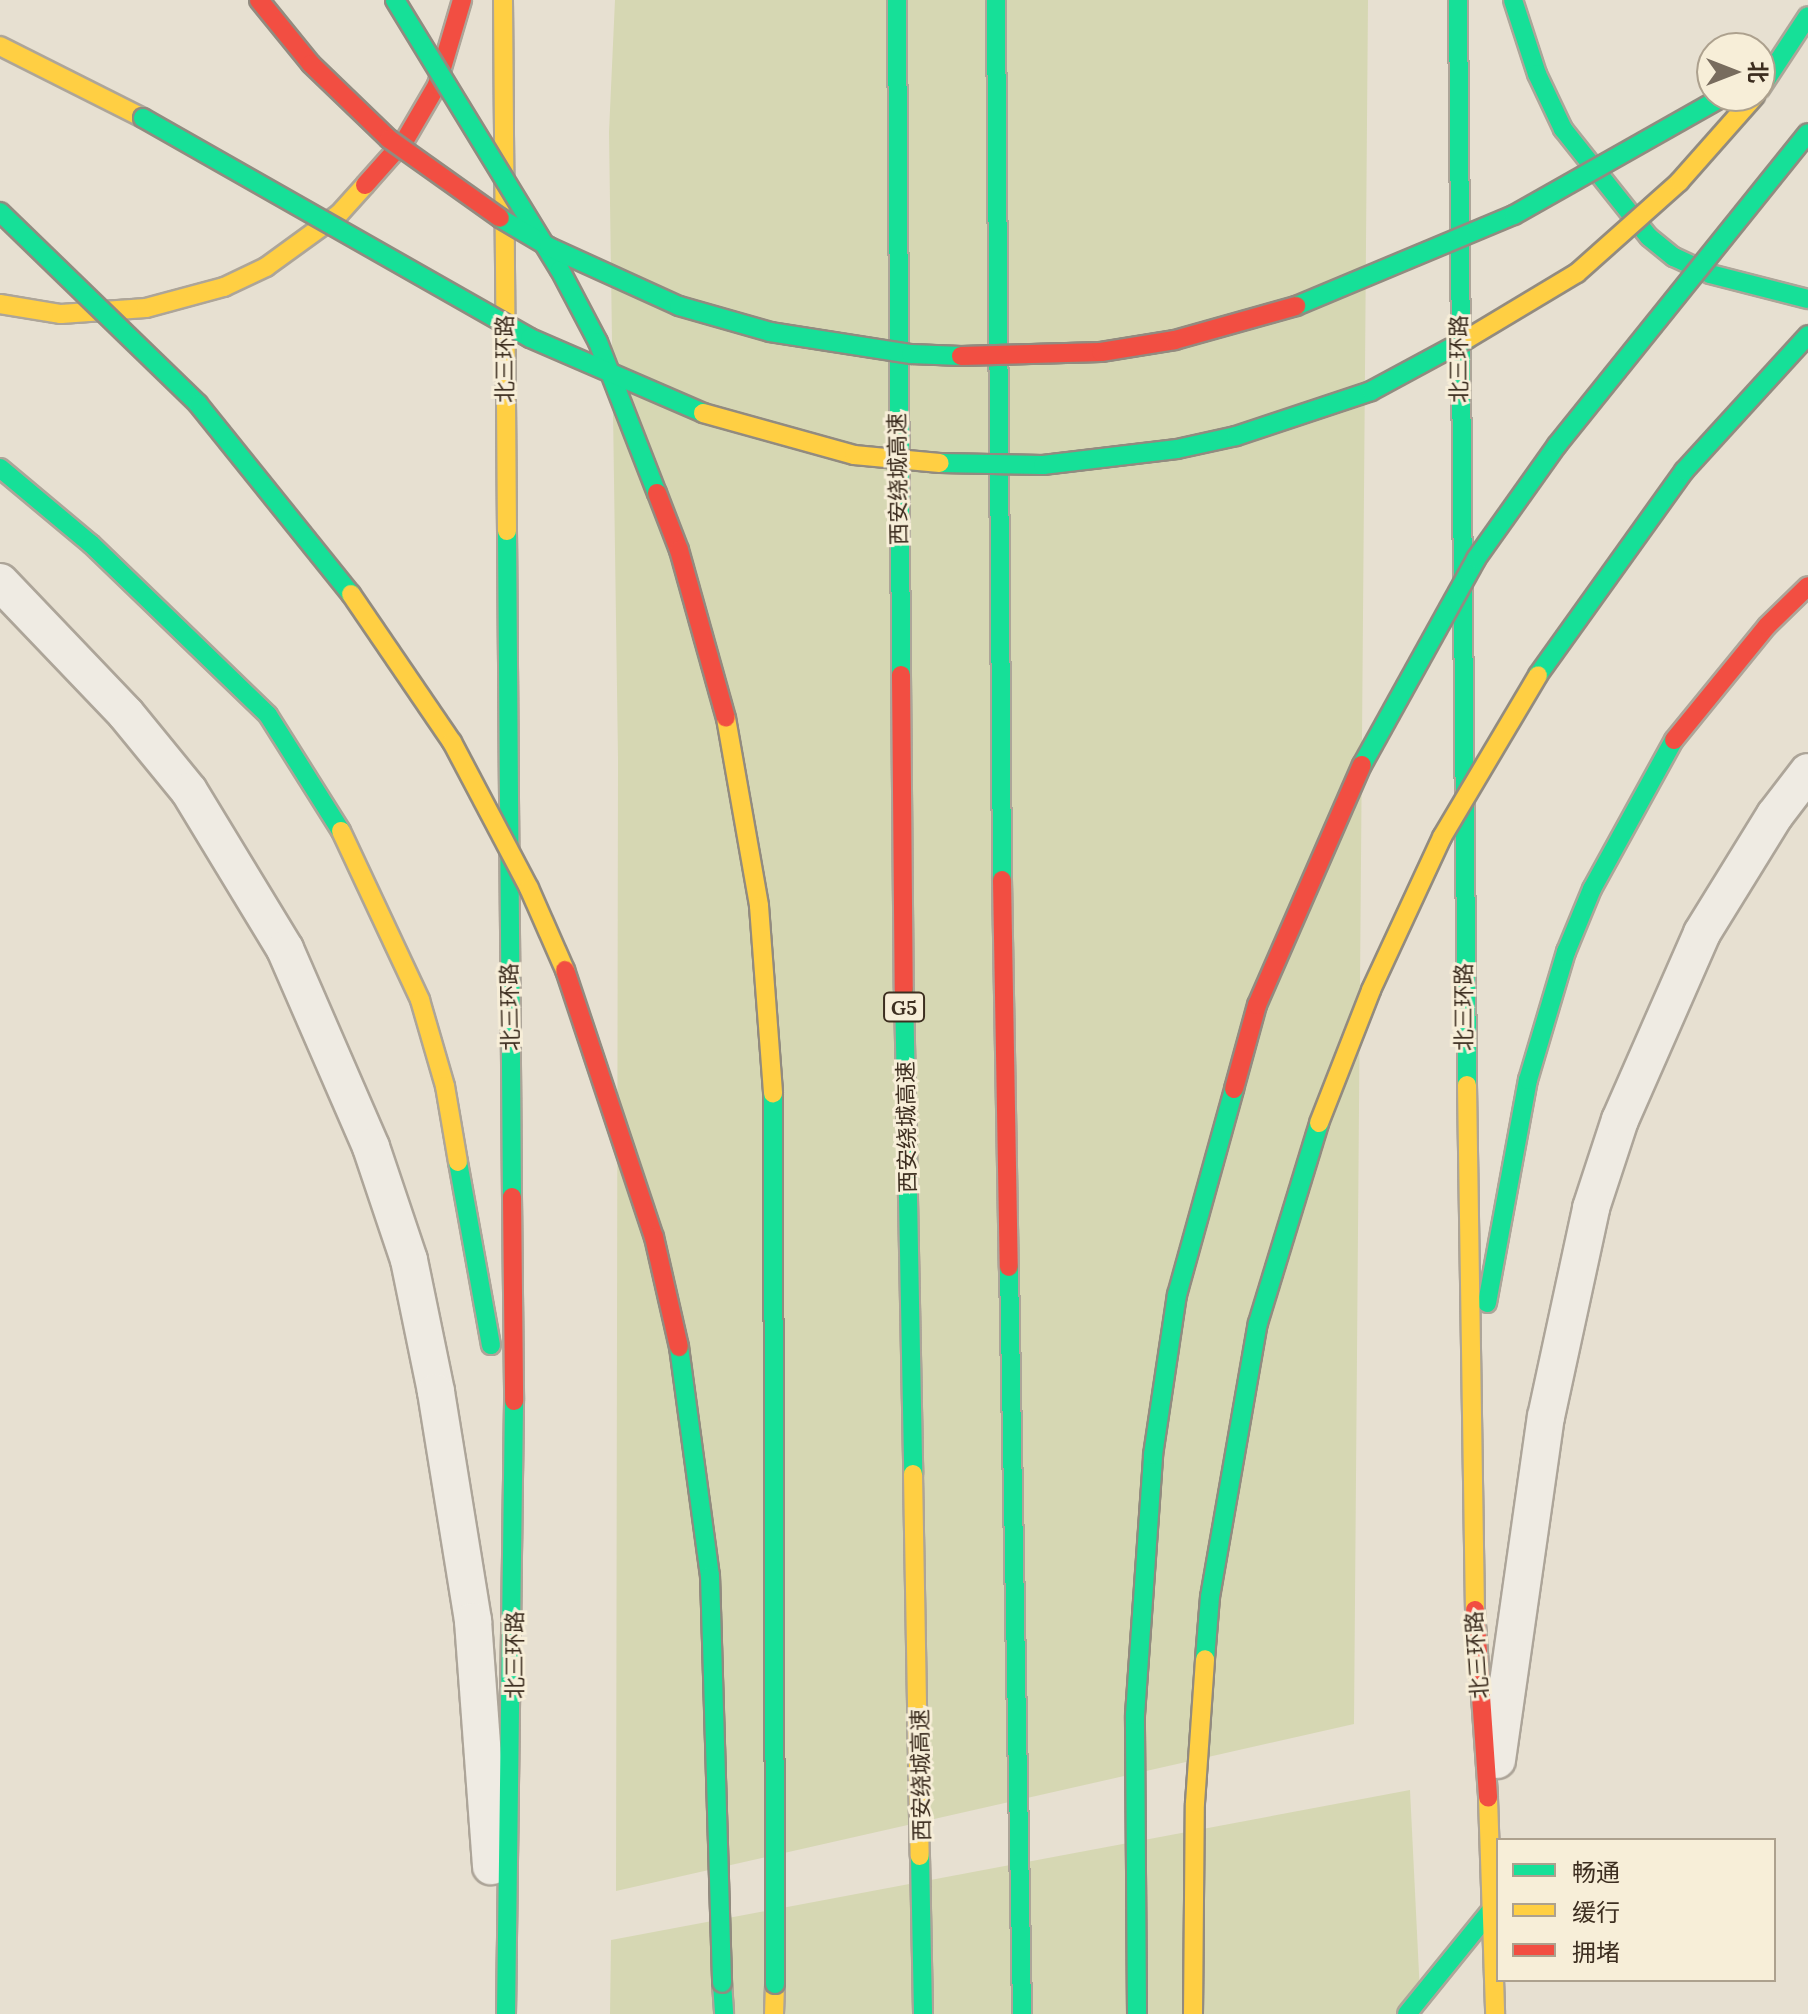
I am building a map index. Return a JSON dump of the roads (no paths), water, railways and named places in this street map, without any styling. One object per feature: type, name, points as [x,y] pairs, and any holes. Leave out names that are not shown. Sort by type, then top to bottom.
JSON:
[{"type":"highway","points":[[259,0],[311,64],[389,139],[488,211],[549,247],[679,306],[770,332],[911,354],[1013,358],[1101,352],[1175,340],[1319,300],[1514,215],[1696,112]]},
{"type":"highway","points":[[395,0],[560,270],[598,342],[679,550],[729,727],[759,906],[773,1080],[774,2014]]},
{"type":"highway","points":[[0,304],[61,314],[146,308],[224,287],[266,267],[339,214],[405,140],[437,85],[462,0]]},
{"type":"highway","name":"北三环路","points":[[503,0],[515,1536],[504,2014]]},
{"type":"highway","name":"西安绕城高速","points":[[897,0],[902,909],[923,2014]]},
{"type":"highway","points":[[996,0],[998,625],[1022,2014]]},
{"type":"highway","name":"北三环路","points":[[1458,0],[1471,1560],[1489,1817],[1495,2014]]},
{"type":"highway","points":[[1513,0],[1537,74],[1563,129],[1649,237],[1674,257],[1710,274],[1808,299]]},
{"type":"highway","points":[[1776,65],[1808,16]]},
{"type":"highway","points":[[0,46],[233,165],[530,338],[614,379],[786,440],[854,455],[973,466],[1043,465],[1177,449],[1317,410],[1405,375],[1471,341],[1577,273],[1679,182],[1741,112]]},
{"type":"highway","points":[[1776,66],[1808,47]]},
{"type":"highway","points":[[1137,2014],[1135,1715],[1153,1455],[1177,1295],[1257,1005],[1344,796],[1476,559],[1557,445],[1808,133]]},
{"type":"highway","points":[[0,212],[198,404],[355,599],[452,742],[567,974],[654,1237],[688,1385],[710,1575],[724,2014]]},
{"type":"highway","points":[[1193,2014],[1195,1803],[1210,1597],[1258,1323],[1312,1140],[1371,990],[1442,837],[1522,697],[1684,471],[1808,335]]},
{"type":"highway","points":[[0,468],[91,544],[268,715],[354,851],[420,1000],[445,1086],[485,1302],[515,1536]]},
{"type":"highway","points":[[1471,1560],[1485,1310],[1528,1080],[1566,952],[1617,840],[1674,740],[1767,626],[1808,586]]},
{"type":"highway","points":[[1407,2014],[1492,1909]]},
{"type":"street","points":[[0,582],[126,714],[189,791],[285,949],[371,1147],[409,1260],[473,1621],[504,2014]]},
{"type":"street","points":[[1489,1817],[1546,1417],[1591,1208],[1620,1120],[1702,933],[1775,815],[1808,772]]}]
